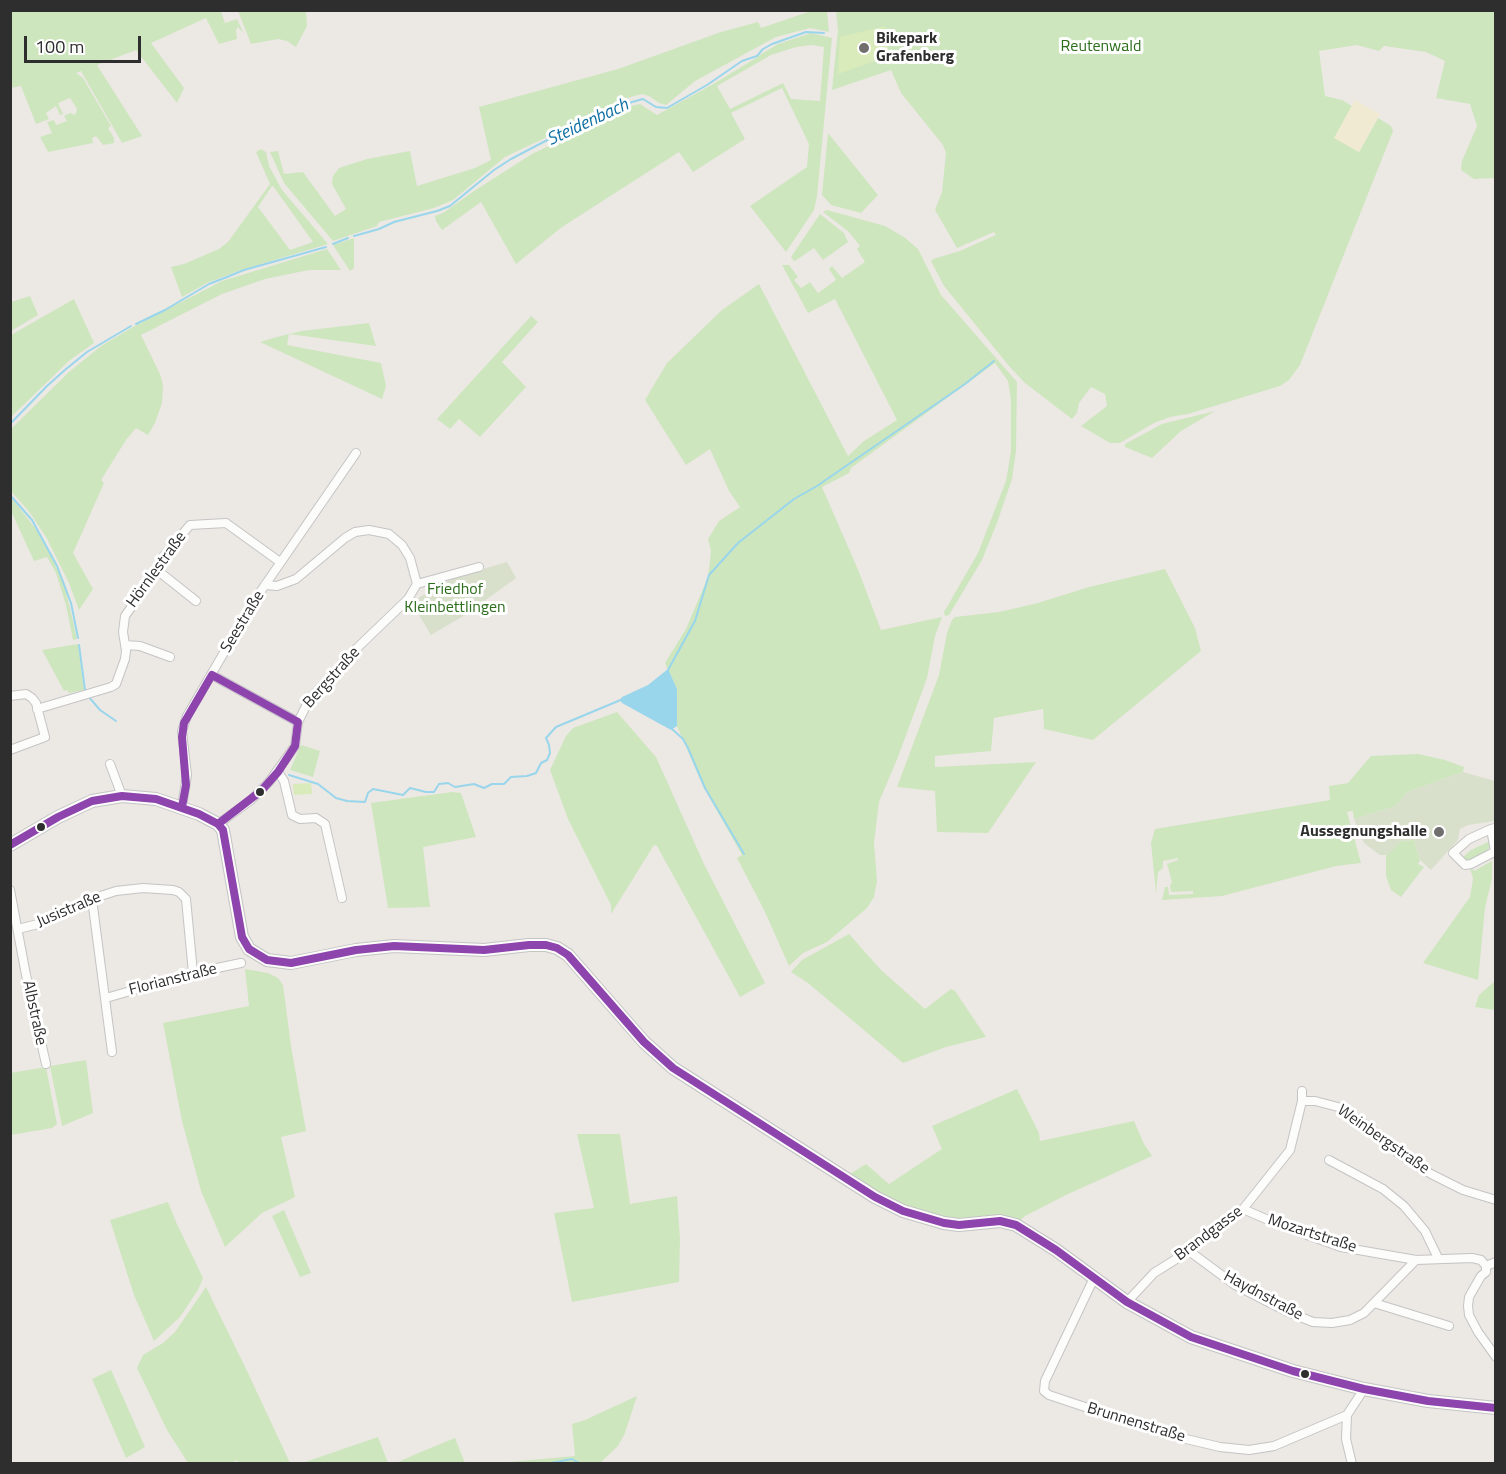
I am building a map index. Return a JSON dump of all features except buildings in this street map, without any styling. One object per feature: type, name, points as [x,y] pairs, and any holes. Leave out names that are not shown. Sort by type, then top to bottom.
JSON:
[{"type":"street","name":"Seestraße","points":[[182,807],[186,784],[182,737],[184,723],[239,626],[280,561],[321,507],[356,453]]},
{"type":"street","name":"Hörnlestraße","points":[[37,710],[116,684],[126,659],[124,616],[157,570],[159,561],[187,527],[226,523],[280,561]]},
{"type":"street","points":[[265,585],[286,583],[296,579],[345,538],[355,532],[369,530],[389,534],[402,545],[410,558],[417,584],[479,567]]},
{"type":"street","points":[[157,570],[196,601]]},
{"type":"street","points":[[273,572],[286,583]]},
{"type":"street","name":"Bergstraße","points":[[218,824],[261,791],[278,772],[295,746],[298,722],[305,706],[320,687],[408,599],[417,584]]},
{"type":"street","points":[[126,645],[140,646],[170,657]]},
{"type":"street","points":[[212,675],[298,722]]},
{"type":"street","points":[[10,696],[26,694],[32,698],[45,737],[10,750]]},
{"type":"street","points":[[110,764],[122,796]]},
{"type":"street","points":[[278,772],[284,781],[292,815],[300,819],[316,818],[325,824],[342,898]]},
{"type":"street","points":[[10,845],[81,805],[122,796],[156,799],[182,807],[218,824],[223,830],[244,944],[260,956],[276,962],[310,961],[356,950],[386,946],[484,950],[546,945],[557,948],[568,955],[644,1042],[672,1068],[875,1197],[903,1211],[959,1225],[1009,1222],[1056,1250],[1127,1302],[1191,1337],[1293,1371],[1364,1389],[1428,1401],[1496,1408]]},
{"type":"street","points":[[1493,828],[1495,851],[1465,865],[1452,853],[1469,839],[1493,828]]},
{"type":"street","name":"Jusistraße","points":[[18,931],[46,921],[92,899],[128,888],[155,888],[179,892],[186,899],[193,973]]},
{"type":"street","name":"Albstraße","points":[[10,891],[32,1008],[46,1064]]},
{"type":"street","name":"Florianstraße","points":[[92,899],[112,1052]]},
{"type":"street","points":[[10,940],[18,931]]},
{"type":"street","name":"Florianstraße","points":[[106,998],[193,973],[241,963]]},
{"type":"street","name":"Brandgasse","points":[[1127,1302],[1154,1273],[1189,1251],[1243,1209],[1290,1150],[1302,1101],[1302,1091]]},
{"type":"street","name":"Weinbergstraße","points":[[1302,1101],[1315,1101],[1338,1107],[1369,1127],[1398,1154],[1431,1174],[1472,1194],[1496,1200]]},
{"type":"street","points":[[1329,1160],[1383,1189],[1404,1206],[1425,1231],[1438,1258]]},
{"type":"street","name":"Mozartstraße","points":[[1243,1209],[1341,1247],[1416,1260],[1472,1258],[1481,1260],[1486,1266]]},
{"type":"street","name":"Haydnstraße","points":[[1189,1251],[1235,1285],[1288,1312],[1312,1322],[1332,1323],[1350,1320],[1364,1313],[1416,1260]]},
{"type":"street","points":[[1496,1262],[1486,1266],[1486,1272],[1481,1275],[1469,1297],[1468,1306],[1469,1315],[1478,1332],[1496,1357]]},
{"type":"street","name":"Brunnenstraße","points":[[1094,1278],[1045,1381],[1044,1391],[1049,1395],[1169,1435],[1220,1447],[1249,1450],[1274,1446],[1347,1415]]},
{"type":"street","points":[[1374,1303],[1449,1326]]},
{"type":"street","points":[[1352,1464],[1346,1439],[1347,1415],[1364,1389]]},
{"type":"green space","points":[[11,10],[221,11],[225,23],[237,19],[244,34],[238,27],[237,39],[219,44],[206,18],[151,43],[184,88],[177,103],[136,50],[97,65],[142,136],[122,143],[81,71],[76,73],[83,78],[111,126],[108,128],[114,138],[114,143],[103,145],[96,136],[92,138],[93,143],[48,152],[40,137],[52,133],[47,122],[54,120],[56,125],[67,121],[64,116],[70,113],[75,115],[77,109],[70,98],[58,103],[63,114],[60,115],[56,106],[46,113],[49,119],[36,124],[21,86],[11,88]]},
{"type":"green space","points":[[238,11],[306,11],[307,26],[296,47],[287,41],[278,39],[251,44]]},
{"type":"green space","points":[[811,11],[827,11],[829,32],[810,28],[776,37],[695,81],[666,105],[642,94],[631,97],[505,157],[453,200],[434,208],[379,222],[377,226],[333,241],[284,183],[270,152],[278,151],[284,174],[303,172],[335,216],[346,209],[332,184],[333,176],[339,168],[367,159],[410,151],[417,186],[475,168],[491,160],[479,107],[618,69],[721,32],[758,22],[761,28]]},
{"type":"green space","name":"Reutenwald","points":[[836,11],[1495,11],[1495,178],[1474,179],[1461,170],[1462,161],[1477,126],[1470,104],[1436,98],[1445,61],[1426,52],[1384,46],[1379,51],[1357,45],[1319,51],[1325,96],[1342,100],[1352,106],[1335,138],[1359,152],[1378,118],[1391,126],[1393,131],[1300,365],[1289,380],[1280,386],[1188,414],[1170,417],[1154,423],[1120,443],[1110,443],[1081,426],[1107,406],[1105,394],[1091,387],[1079,403],[1077,413],[1072,419],[1025,383],[944,286],[931,261],[933,259],[960,251],[996,235],[994,232],[957,248],[935,210],[942,192],[946,153],[943,145],[901,93],[891,70],[832,90],[838,30]]},
{"type":"green space","name":"Bikepark Grafenberg","points":[[885,26],[889,56],[838,74],[840,37]]},
{"type":"green space","points":[[811,33],[832,38],[814,210],[786,252],[750,206],[807,167],[809,144],[782,88],[731,113],[745,139],[693,172],[679,152],[562,227],[516,264],[481,202],[442,230],[436,221],[435,216],[532,154],[631,106],[640,104],[657,115],[778,44]],"holes":[[[812,45],[824,47],[820,101],[791,99],[783,83],[730,109],[717,86],[771,55],[796,47]]]},
{"type":"green space","points":[[828,133],[878,195],[861,213],[831,205],[822,195]]},
{"type":"green space","points":[[261,149],[266,152],[269,166],[282,190],[328,244],[238,271],[207,283],[182,297],[171,267],[219,249],[228,242],[270,184],[256,152]],"holes":[[[273,186],[313,242],[290,250],[258,207]]]},
{"type":"green space","points":[[827,210],[885,226],[904,237],[918,249],[941,295],[1017,382],[1016,451],[1012,479],[982,560],[949,615],[945,616],[944,612],[978,553],[1006,481],[1011,451],[1011,400],[1008,381],[995,363],[851,468],[849,473],[822,487],[881,630],[942,617],[935,636],[927,678],[879,802],[874,843],[877,881],[874,897],[867,908],[827,942],[803,953],[789,966],[737,858],[742,855],[704,788],[677,726],[677,689],[665,663],[686,629],[708,577],[711,551],[708,539],[719,521],[740,507],[729,491],[710,449],[686,465],[645,400],[667,363],[722,310],[759,284],[848,456],[864,441],[897,420],[835,299],[808,313],[782,265],[789,265],[798,277],[794,280],[801,288],[810,282],[818,293],[836,280],[829,269],[832,266],[842,278],[865,262],[857,249],[860,246],[849,232],[823,212]]},
{"type":"green space","points":[[820,214],[844,233],[848,242],[823,260],[814,248],[795,261],[793,260],[791,257]]},
{"type":"green space","points":[[354,238],[354,268],[350,271],[333,245]]},
{"type":"green space","points":[[327,249],[341,270],[309,270],[265,279],[222,294],[141,335],[160,374],[163,385],[162,403],[148,435],[136,428],[101,480],[104,483],[73,553],[93,589],[79,610],[69,583],[46,537],[11,491],[11,429],[69,372],[101,346],[133,327],[222,281]]},
{"type":"green space","points":[[30,296],[38,315],[11,331],[11,302]]},
{"type":"green space","points":[[74,299],[94,343],[70,360],[11,417],[11,335]]},
{"type":"green space","points":[[531,316],[538,322],[502,362],[526,387],[480,437],[459,419],[450,429],[437,419]]},
{"type":"green space","points":[[369,323],[376,346],[289,334]]},
{"type":"green space","points":[[289,334],[287,345],[381,363],[386,386],[382,399],[260,342]]},
{"type":"green space","points":[[1215,411],[1181,431],[1152,458],[1125,447],[1125,444],[1162,424]]},
{"type":"green space","points":[[10,496],[39,533],[64,582],[77,639],[73,640],[66,605],[56,573],[47,557],[34,561],[11,511]]},
{"type":"green space","name":"Friedhof Kleinbettlingen","points":[[507,562],[516,578],[465,615],[431,635],[411,602],[455,577]]},
{"type":"green space","points":[[1165,569],[1195,628],[1201,651],[1093,740],[1044,729],[1043,709],[994,718],[991,751],[935,756],[935,767],[1036,762],[988,833],[937,832],[935,791],[897,787],[939,675],[947,633],[952,620],[955,617],[999,612],[1038,603],[1089,587]]},
{"type":"green space","points":[[78,644],[84,690],[69,693],[67,690],[64,691],[42,650]]},
{"type":"green space","points":[[617,712],[656,757],[704,864],[765,983],[740,997],[657,846],[654,845],[611,914],[611,905],[568,819],[550,770],[566,736],[573,728]]},
{"type":"green space","points":[[301,745],[320,751],[313,777],[290,770]]},
{"type":"green space","points":[[1418,754],[1464,767],[1463,772],[1407,792],[1396,806],[1354,819],[1353,811],[1347,812],[1361,863],[1336,866],[1222,896],[1162,900],[1165,887],[1168,887],[1169,895],[1193,894],[1193,891],[1171,892],[1172,882],[1167,864],[1178,858],[1163,861],[1163,868],[1158,872],[1156,893],[1151,843],[1155,829],[1330,800],[1329,786],[1348,783],[1371,756]]},
{"type":"green space","points":[[1463,772],[1495,781],[1495,821],[1468,825],[1460,829],[1458,840],[1431,870],[1420,860],[1414,840],[1401,841],[1388,855],[1380,855],[1364,843],[1354,819],[1396,806],[1407,792]]},
{"type":"green space","points":[[311,783],[312,794],[294,795],[293,784]]},
{"type":"green space","points":[[452,792],[461,793],[476,837],[423,847],[430,907],[388,908],[371,803]]},
{"type":"green space","points":[[1414,840],[1420,860],[1418,864],[1424,867],[1401,897],[1391,890],[1386,876],[1386,855],[1401,841]]},
{"type":"green space","points":[[1490,841],[1488,852],[1470,861],[1464,860],[1458,853],[1463,857],[1471,850]]},
{"type":"green space","points":[[1492,861],[1492,878],[1485,908],[1478,980],[1423,963],[1470,897],[1473,879],[1470,868],[1474,871]]},
{"type":"green space","points":[[849,934],[881,970],[925,1009],[951,989],[955,991],[986,1037],[946,1047],[903,1063],[808,983],[791,972],[802,960]]},
{"type":"green space","points":[[245,969],[268,973],[278,978],[283,985],[306,1131],[281,1137],[295,1197],[262,1213],[225,1247],[201,1191],[182,1121],[163,1023],[249,1006]]},
{"type":"green space","points":[[1495,981],[1495,1010],[1475,1007],[1479,995]]},
{"type":"green space","points":[[86,1060],[93,1113],[62,1126],[50,1066]]},
{"type":"green space","points":[[46,1067],[57,1124],[52,1128],[11,1135],[10,1073]]},
{"type":"green space","points":[[1017,1089],[1039,1133],[1040,1141],[1134,1121],[1152,1156],[1066,1195],[1025,1216],[1020,1221],[1002,1216],[951,1218],[916,1211],[850,1174],[866,1164],[889,1184],[942,1149],[932,1126]]},
{"type":"green space","points":[[577,1134],[620,1134],[630,1204],[677,1196],[680,1239],[679,1282],[572,1302],[554,1213],[594,1208]]},
{"type":"green space","points":[[168,1202],[203,1278],[180,1317],[154,1341],[134,1295],[110,1220]]},
{"type":"green space","points":[[284,1210],[311,1273],[300,1277],[272,1216]]},
{"type":"green space","points":[[206,1287],[290,1463],[238,1463],[236,1460],[232,1463],[188,1463],[167,1430],[137,1368],[143,1355],[163,1343],[175,1332]]},
{"type":"green space","points":[[111,1370],[145,1447],[126,1458],[92,1379]]},
{"type":"green space","points":[[637,1396],[625,1433],[618,1446],[600,1463],[498,1463],[575,1456],[572,1424]]},
{"type":"green space","points":[[378,1437],[388,1463],[302,1463]]},
{"type":"green space","points":[[455,1438],[465,1463],[396,1463],[416,1454]]},
{"type":"sand","points":[[1355,100],[1380,114],[1359,152],[1334,138]]},
{"type":"water","points":[[668,669],[677,689],[677,726],[671,730],[620,700],[648,685]]},
{"type":"waterway","name":"Steidenbach","points":[[354,236],[450,206],[511,159],[553,137],[632,102],[643,99],[656,107],[667,108],[742,61],[757,56],[772,44],[806,32],[824,33]]},
{"type":"waterway","name":"Steidenbach","points":[[333,244],[348,238]]},
{"type":"waterway","name":"Steidenbach","points":[[136,324],[209,284],[244,270],[326,247]]},
{"type":"waterway","name":"Steidenbach","points":[[10,424],[66,369],[87,352],[131,326]]},
{"type":"waterway","points":[[668,670],[695,621],[709,575],[738,543],[794,499],[817,486],[965,384],[994,361]]},
{"type":"waterway","points":[[10,495],[32,520],[57,566],[71,603],[78,638]]},
{"type":"waterway","points":[[79,645],[85,690]]},
{"type":"waterway","points":[[88,696],[100,710],[116,721]]},
{"type":"waterway","points":[[289,775],[318,784],[336,798],[365,802],[368,793],[373,789],[403,795],[410,788],[434,792],[439,784],[448,783],[455,787],[474,784],[484,788],[492,784],[504,784],[511,777],[536,773],[541,763],[547,760],[550,753],[546,738],[556,727],[623,699]]},
{"type":"waterway","points":[[671,728],[683,739],[705,788],[744,854]]},
{"type":"waterway","points":[[546,1464],[572,1459],[581,1464]]},
{"type":"transit line","points":[[182,807],[186,785],[182,737],[184,723],[212,675],[298,722],[295,746],[278,772],[261,791],[218,824]]},
{"type":"transit line","points":[[10,845],[58,817],[92,801],[122,796],[156,799],[199,814],[218,824],[223,830],[242,937],[249,949],[267,960],[291,963],[356,950],[394,946],[484,950],[529,945],[546,945],[557,948],[568,955],[644,1042],[673,1068],[875,1197],[903,1211],[959,1225],[1000,1221],[1016,1225],[1056,1250],[1127,1302],[1191,1337],[1293,1371],[1364,1389],[1428,1401],[1496,1408]]},
{"type":"place","name":"Bikepark Grafenberg","points":[[864,48]]},
{"type":"place","name":"Aussegnungshalle","points":[[1439,832]]}]
